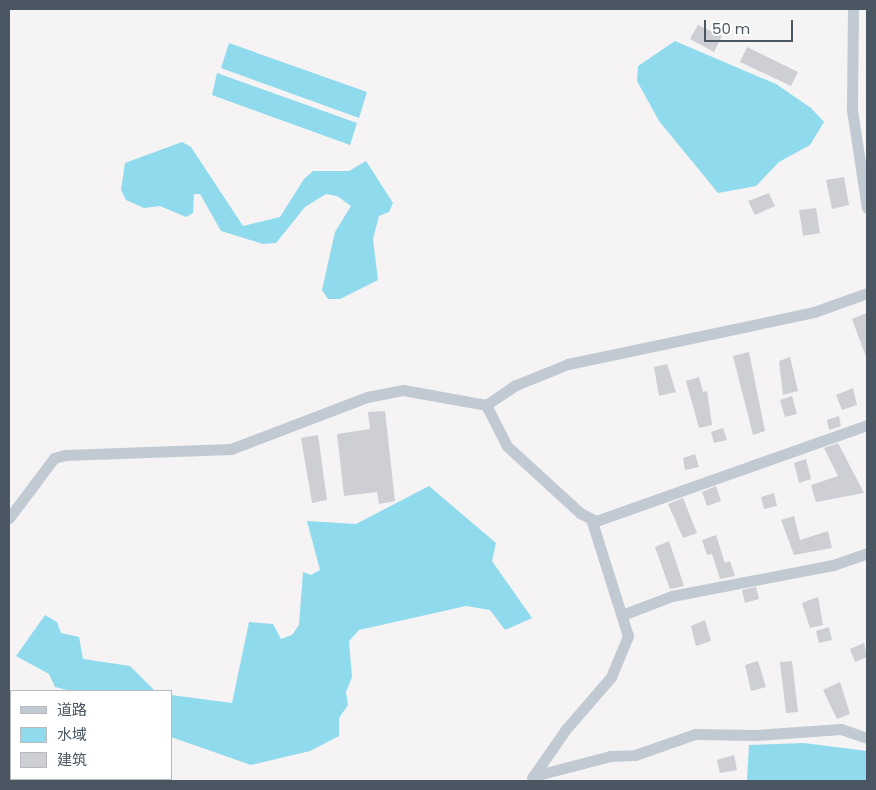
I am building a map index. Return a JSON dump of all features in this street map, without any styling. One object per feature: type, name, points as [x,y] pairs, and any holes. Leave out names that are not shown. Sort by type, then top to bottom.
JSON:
[{"type":"street","points":[[853,9],[852,110],[867,208]]},
{"type":"street","points":[[9,518],[54,458],[65,455],[231,449],[367,397],[403,390],[486,405],[516,385],[581,360],[814,312],[867,293]]},
{"type":"street","points":[[486,405],[508,446],[592,519],[628,636],[611,677],[566,729],[532,778]]},
{"type":"street","points":[[592,519],[601,520],[764,465],[867,425]]},
{"type":"street","points":[[622,615],[672,596],[833,565],[867,553]]},
{"type":"street","points":[[532,778],[635,754],[695,734],[756,735],[841,729],[867,738]]},
{"type":"water","points":[[675,41],[776,84],[811,108],[824,122],[810,145],[779,162],[756,186],[718,193],[659,121],[637,81],[638,66]]},
{"type":"water","points":[[229,43],[367,92],[359,118],[221,68]]},
{"type":"water","points":[[217,73],[357,123],[350,145],[212,95]]},
{"type":"water","points":[[182,142],[191,147],[243,226],[280,217],[304,179],[313,171],[349,171],[366,161],[393,203],[389,212],[379,216],[373,239],[378,280],[340,299],[328,299],[322,290],[335,232],[351,206],[337,196],[326,194],[305,207],[276,243],[263,244],[221,231],[200,194],[194,194],[193,213],[186,217],[160,206],[144,208],[126,200],[121,190],[125,163]]},
{"type":"water","points":[[429,486],[496,543],[492,561],[532,618],[505,630],[490,610],[466,606],[359,630],[349,641],[352,677],[346,692],[348,705],[339,718],[339,736],[310,751],[251,765],[172,737],[172,695],[232,703],[249,622],[273,624],[281,639],[292,635],[299,625],[303,572],[311,575],[320,570],[307,521],[356,524]]},
{"type":"water","points":[[45,615],[57,622],[61,633],[79,637],[83,659],[130,666],[154,690],[67,690],[55,687],[49,674],[16,656]]},
{"type":"water","points":[[804,743],[867,751],[867,781],[747,781],[749,745]]},
{"type":"building","points":[[698,25],[722,36],[714,52],[690,39]]},
{"type":"building","points":[[747,47],[798,72],[791,86],[740,62]]},
{"type":"building","points":[[844,177],[849,205],[832,209],[826,180]]},
{"type":"building","points":[[769,193],[775,206],[755,215],[748,201]]},
{"type":"building","points":[[816,208],[820,233],[803,236],[799,210]]},
{"type":"building","points":[[867,313],[867,357],[866,357],[852,319]]},
{"type":"building","points":[[749,352],[765,431],[753,435],[733,356]]},
{"type":"building","points":[[790,357],[798,391],[783,395],[779,361]]},
{"type":"building","points":[[667,364],[676,392],[659,396],[654,367]]},
{"type":"building","points":[[699,377],[703,392],[707,391],[712,425],[699,428],[686,381]]},
{"type":"building","points":[[853,388],[857,405],[842,410],[836,395]]},
{"type":"building","points":[[792,396],[797,414],[785,417],[780,400]]},
{"type":"building","points":[[385,411],[395,501],[379,504],[377,492],[344,496],[337,434],[370,429],[368,412]]},
{"type":"building","points":[[839,416],[841,426],[829,430],[827,420]]},
{"type":"building","points":[[723,428],[727,440],[714,443],[711,432]]},
{"type":"building","points":[[318,435],[327,500],[312,503],[301,438]]},
{"type":"building","points":[[838,443],[864,493],[816,502],[811,485],[838,476],[824,448]]},
{"type":"building","points":[[695,454],[699,467],[685,470],[683,458]]},
{"type":"building","points":[[806,459],[811,479],[799,483],[794,463]]},
{"type":"building","points":[[716,486],[721,501],[707,506],[702,492]]},
{"type":"building","points":[[774,493],[777,506],[764,509],[761,497]]},
{"type":"building","points":[[683,498],[697,533],[683,538],[668,504]]},
{"type":"building","points":[[794,516],[800,540],[828,531],[832,548],[794,555],[781,520]]},
{"type":"building","points":[[716,535],[725,563],[730,561],[735,576],[720,579],[712,554],[707,555],[702,540]]},
{"type":"building","points":[[669,541],[684,586],[670,589],[655,547]]},
{"type":"building","points":[[756,587],[759,599],[745,603],[742,590]]},
{"type":"building","points":[[818,597],[823,625],[810,628],[802,603]]},
{"type":"building","points":[[705,620],[711,641],[696,646],[691,626]]},
{"type":"building","points":[[829,627],[832,640],[819,643],[816,631]]},
{"type":"building","points":[[864,643],[867,657],[855,662],[850,649]]},
{"type":"building","points":[[758,661],[766,687],[751,691],[745,665]]},
{"type":"building","points":[[792,661],[798,712],[786,713],[780,662]]},
{"type":"building","points":[[840,682],[850,714],[837,719],[823,690]]},
{"type":"building","points":[[734,755],[737,770],[720,773],[717,760]]}]
